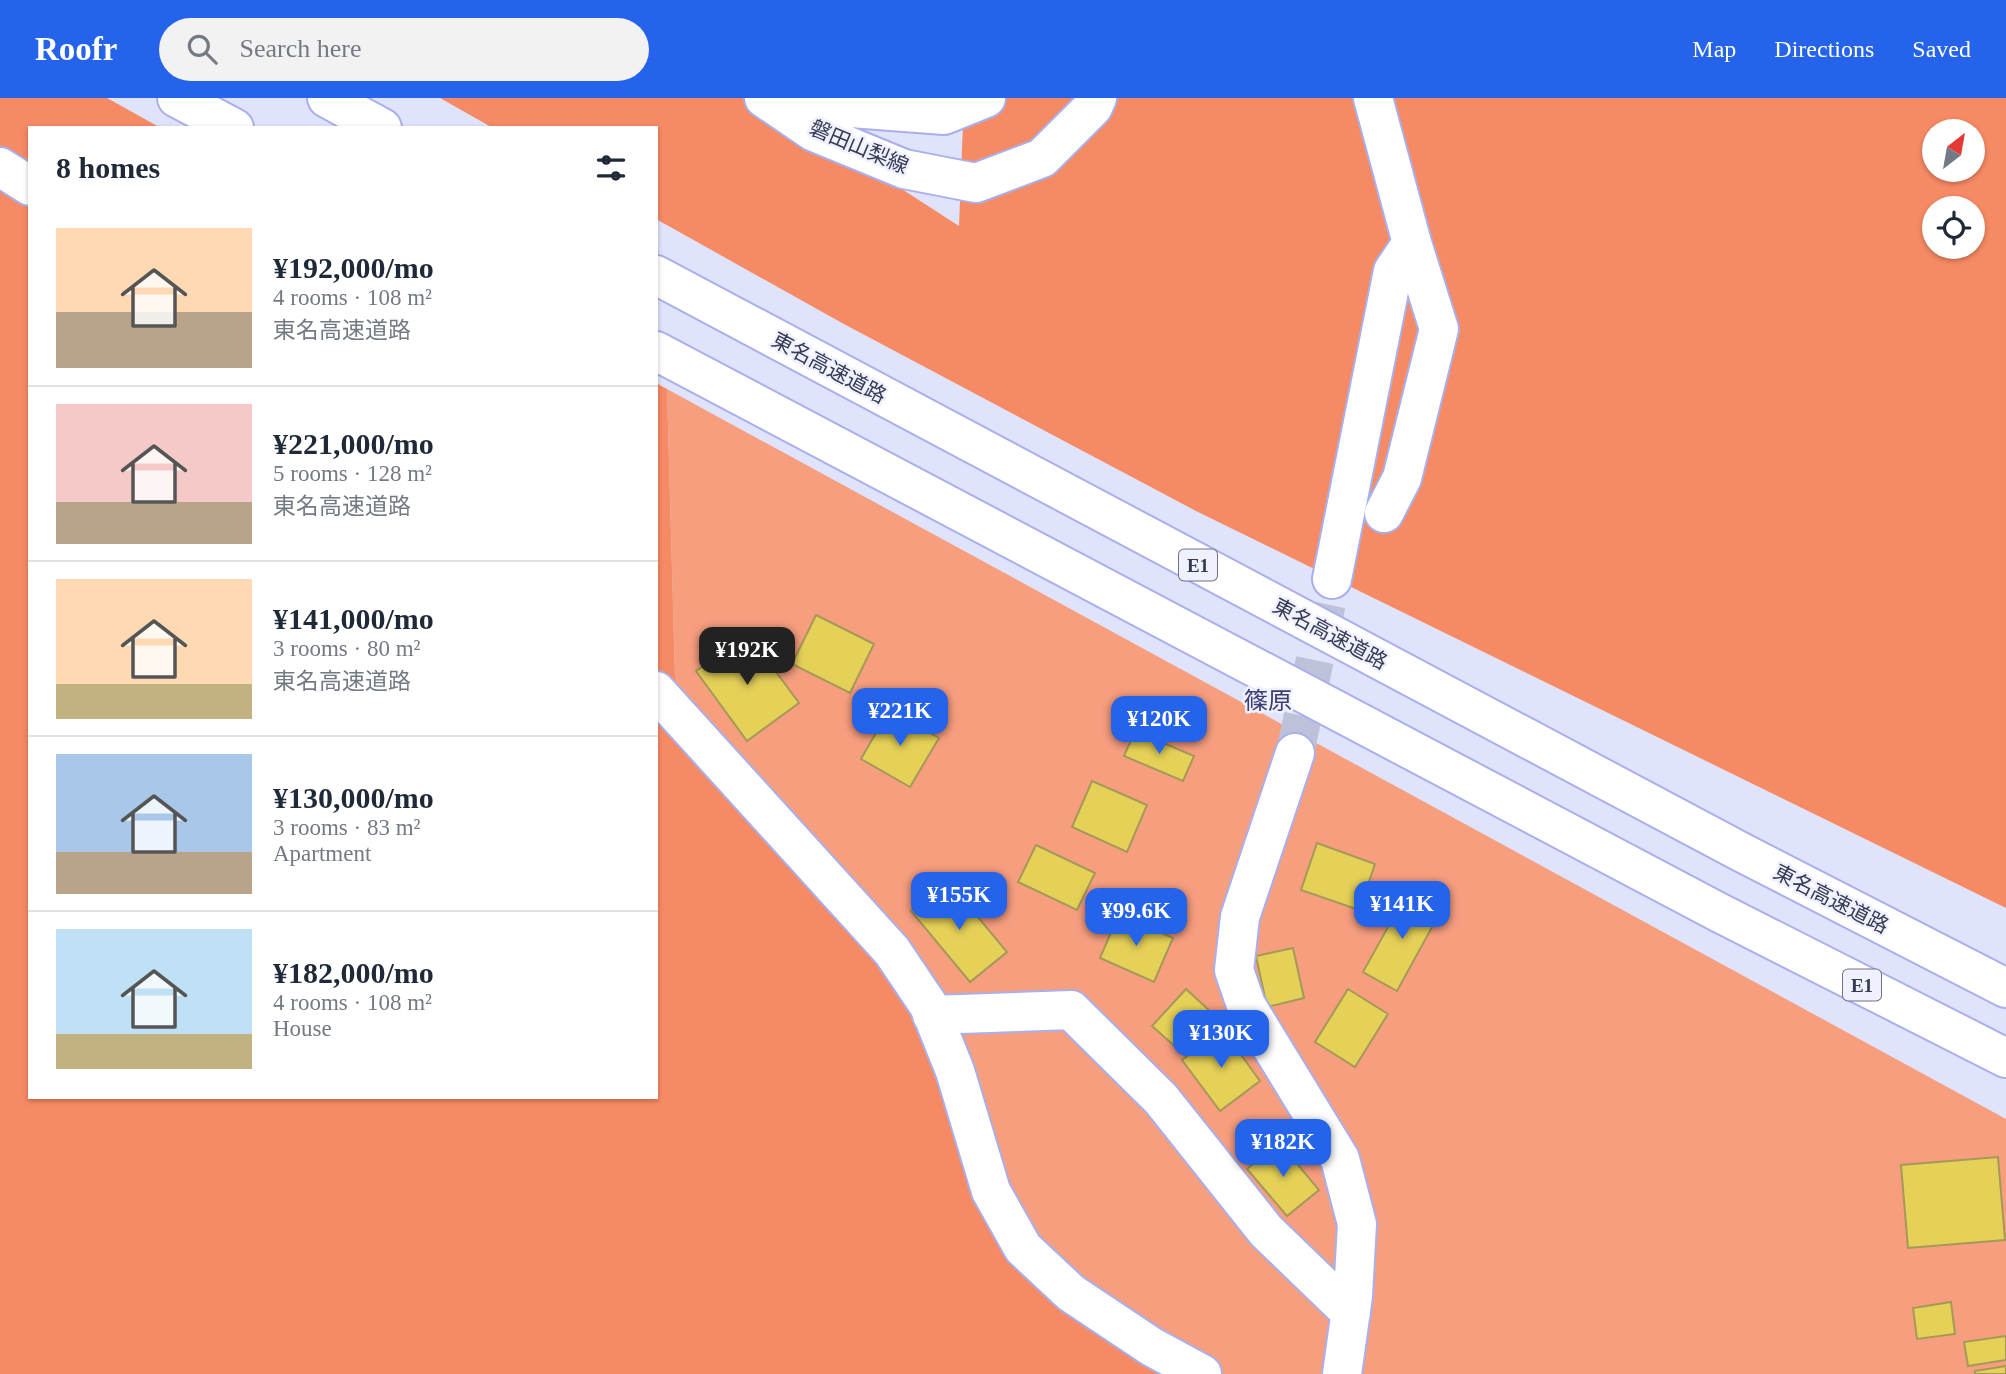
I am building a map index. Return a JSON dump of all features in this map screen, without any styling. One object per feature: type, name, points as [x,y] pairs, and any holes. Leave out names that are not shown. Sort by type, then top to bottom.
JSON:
[{"type":"main road","points":[[177,98],[230,126]]},
{"type":"main road","points":[[327,98],[378,126]]},
{"type":"main road","name":"磐田山梨線","points":[[764,98],[814,132],[904,169],[976,183],[1042,158],[1093,107],[1097,98]]},
{"type":"main road","name":"磐田山梨線","points":[[814,98],[838,107],[944,115],[986,98]]},
{"type":"main road","points":[[1373,98],[1412,243],[1439,329],[1402,478],[1384,513]]},
{"type":"main road","points":[[0,167],[28,185]]},
{"type":"main road","points":[[1332,579],[1393,271],[1412,243]]},
{"type":"main road","name":"東名高速道路","points":[[658,276],[1741,852],[2006,988]]},
{"type":"main road","name":"E1","points":[[658,352],[1718,912],[2006,1058]]},
{"type":"main road","points":[[658,693],[892,951],[929,1006],[955,1071],[991,1191],[1023,1248],[1071,1293],[1152,1348],[1202,1374]]},
{"type":"main road","points":[[1295,753],[1240,917],[1234,970],[1246,1005],[1340,1158],[1357,1224],[1351,1313],[1342,1374]]},
{"type":"main road","points":[[932,1015],[1071,1010],[1161,1099],[1266,1231],[1351,1313]]},
{"type":"shaded area","points":[[0,98],[107,98],[157,126],[28,126],[28,1099],[658,1099],[658,384],[667,389],[676,713],[892,951],[991,1191],[1179,1374],[0,1374]]},
{"type":"shaded area","points":[[440,98],[761,98],[959,226],[964,98],[2006,98],[2006,908],[1196,511],[842,323],[658,220],[658,126],[489,126]]},
{"type":"shaded area","points":[[667,389],[2006,1119],[2006,1374],[1202,1374],[1023,1248],[676,713]]},
{"type":"building","points":[[816,615],[874,644],[850,693],[792,664]]},
{"type":"building","points":[[748,634],[799,703],[747,741],[696,671]]},
{"type":"building","points":[[889,710],[939,738],[910,787],[861,759]]},
{"type":"building","points":[[1135,731],[1194,756],[1183,781],[1124,756]]},
{"type":"building","points":[[1092,781],[1147,805],[1127,852],[1072,827]]},
{"type":"building","points":[[1317,843],[1375,864],[1359,910],[1301,890]]},
{"type":"building","points":[[1036,845],[1095,873],[1077,910],[1018,882]]},
{"type":"building","points":[[948,881],[1007,952],[970,982],[911,911]]},
{"type":"building","points":[[1408,891],[1442,909],[1397,991],[1363,972]]},
{"type":"building","points":[[1119,914],[1173,938],[1154,982],[1100,958]]},
{"type":"building","points":[[1293,948],[1304,998],[1267,1007],[1256,956]]},
{"type":"building","points":[[1186,989],[1212,1013],[1179,1050],[1152,1026]]},
{"type":"building","points":[[1348,989],[1388,1014],[1355,1067],[1315,1042]]},
{"type":"building","points":[[1223,1030],[1260,1081],[1220,1111],[1182,1060]]},
{"type":"building","points":[[1279,1142],[1319,1190],[1287,1216],[1247,1169]]},
{"type":"building","points":[[1998,1157],[2005,1240],[1908,1248],[1901,1165]]},
{"type":"building","points":[[1951,1302],[1955,1334],[1917,1339],[1913,1308]]},
{"type":"building","points":[[2006,1336],[2006,1360],[1968,1366],[1964,1342]]},
{"type":"building","points":[[2006,1366],[2006,1374],[1975,1374],[1975,1371]]},
{"type":"tunnel","points":[[1295,753],[1332,579]]},
{"type":"district","name":"篠原","points":[[1268,701]]}]
